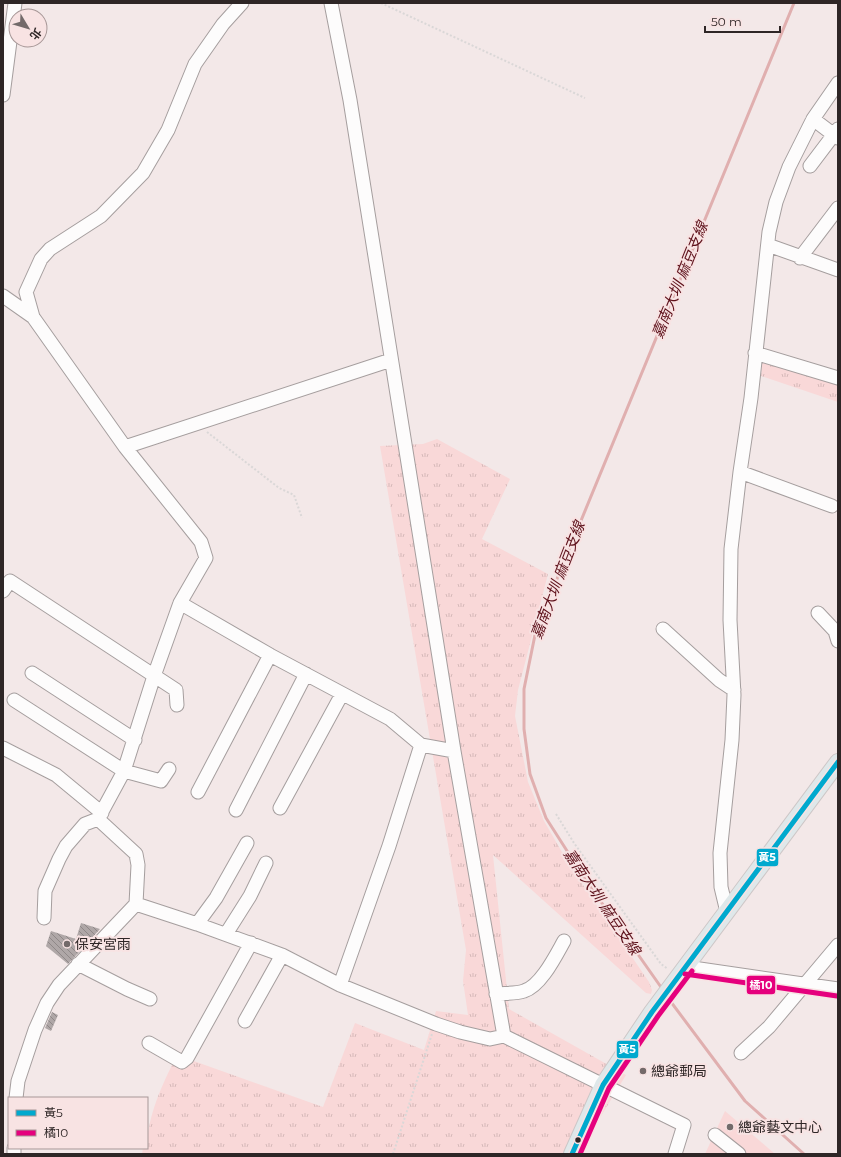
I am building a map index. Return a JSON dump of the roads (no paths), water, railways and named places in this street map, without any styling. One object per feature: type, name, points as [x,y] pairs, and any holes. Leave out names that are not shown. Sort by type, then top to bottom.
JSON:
[{"type":"main road","points":[[572,1154],[604,1085],[652,1012],[838,762]]},
{"type":"street","points":[[3,95],[15,3]]},
{"type":"street","points":[[44,918],[45,891],[58,859],[66,846],[85,824],[100,816],[124,771],[154,676],[180,603],[206,558],[201,542],[124,447],[33,317],[26,292],[41,259],[50,249],[101,216],[143,173],[168,130],[195,64],[223,24],[242,3]]},
{"type":"street","points":[[331,3],[350,100],[454,751],[504,1036]]},
{"type":"street","points":[[727,912],[721,887],[720,853],[732,740],[734,690],[730,620],[730,549],[751,398],[768,245],[776,202],[788,167],[812,119],[838,83]]},
{"type":"street","points":[[810,166],[837,134],[812,119]]},
{"type":"street","points":[[800,258],[838,208]]},
{"type":"street","points":[[768,245],[800,258],[838,270]]},
{"type":"street","points":[[3,296],[33,317]]},
{"type":"street","points":[[755,353],[838,378]]},
{"type":"street","points":[[124,447],[391,360]]},
{"type":"street","points":[[740,472],[832,506]]},
{"type":"street","points":[[3,591],[10,581],[176,690],[177,705]]},
{"type":"street","points":[[180,603],[270,655],[390,720],[421,745],[454,751]]},
{"type":"street","points":[[818,613],[835,631],[838,640]]},
{"type":"street","points":[[663,629],[719,680],[734,690]]},
{"type":"street","points":[[198,792],[270,655]]},
{"type":"street","points":[[32,673],[135,740]]},
{"type":"street","points":[[236,810],[306,674]]},
{"type":"street","points":[[280,808],[342,694]]},
{"type":"street","points":[[14,700],[124,771],[161,781],[169,769]]},
{"type":"street","points":[[340,985],[389,846],[421,745]]},
{"type":"street","points":[[3,748],[56,775],[100,816],[136,854],[138,865],[136,904],[59,985],[47,1003],[35,1030],[18,1081],[16,1097]]},
{"type":"street","points":[[196,924],[216,898],[247,843]]},
{"type":"street","points":[[226,934],[250,896],[266,863]]},
{"type":"street","points":[[136,904],[226,934],[282,955],[340,985],[436,1024],[460,1032],[490,1039],[504,1036],[684,1125],[675,1154]]},
{"type":"street","points":[[496,994],[524,991],[533,984],[548,968],[564,941]]},
{"type":"street","points":[[149,1043],[182,1062],[187,1058],[251,943]]},
{"type":"street","points":[[741,1053],[769,1027],[838,945]]},
{"type":"street","points":[[245,1021],[282,955]]},
{"type":"street","points":[[78,964],[150,999]]},
{"type":"street","points":[[681,974],[806,984],[838,989]]},
{"type":"street","points":[[715,1135],[739,1154]]},
{"type":"waterway","name":"嘉南大圳 麻豆支線","points":[[663,990],[585,879],[546,818],[530,774],[524,729],[524,689],[536,630],[794,3]]},
{"type":"waterway","name":"嘉南大圳 麻豆支線","points":[[668,998],[745,1101],[804,1154]]},
{"type":"place","name":"保安宮雨","points":[[67,944]]},
{"type":"place","name":"總爺郵局","points":[[643,1071]]},
{"type":"place","name":"總爺藝文中心","points":[[730,1127]]}]
